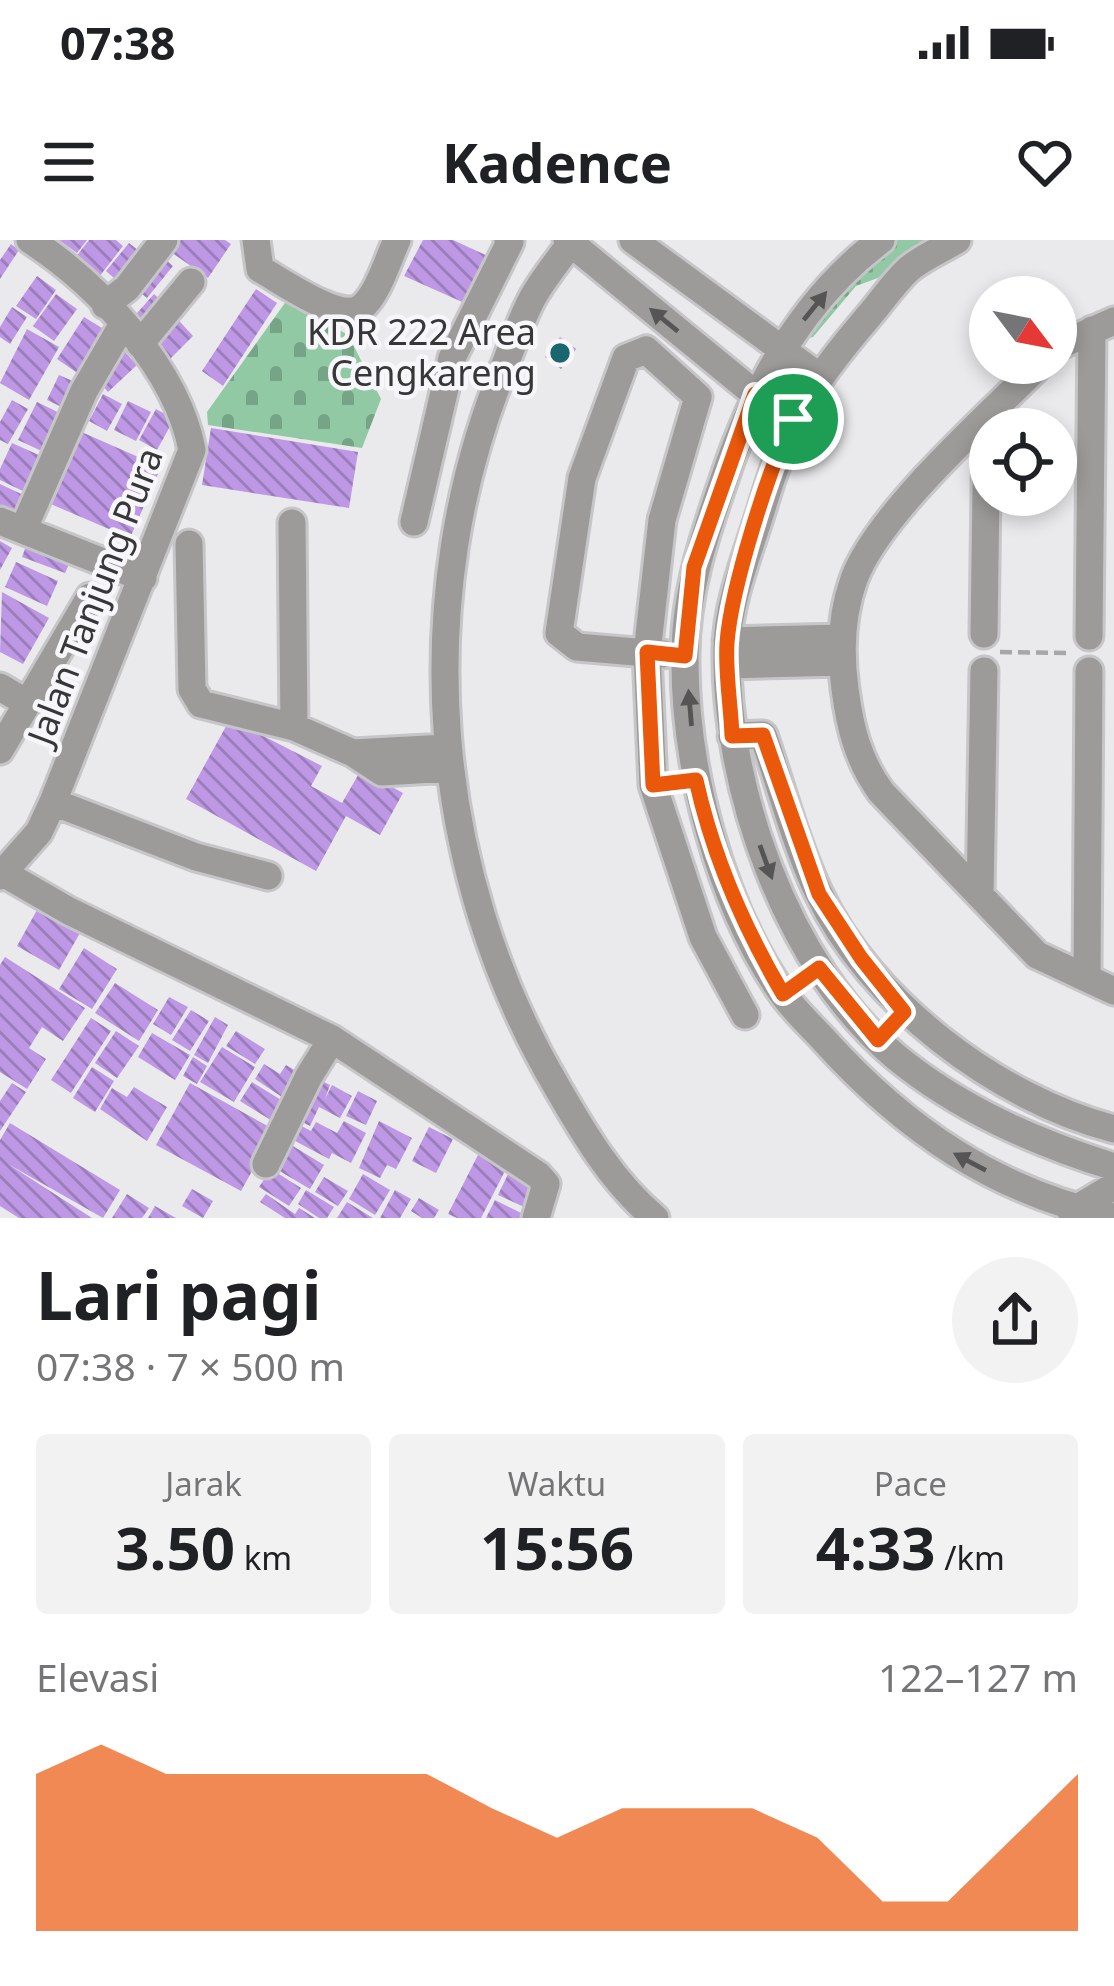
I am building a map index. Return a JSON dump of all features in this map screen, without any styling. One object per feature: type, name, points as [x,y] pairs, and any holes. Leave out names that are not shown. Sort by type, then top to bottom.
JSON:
[{"type":"street","points":[[143,578],[12,526],[123,324],[127,287],[164,240]]},
{"type":"street","points":[[256,240],[260,269],[338,312],[356,311],[366,304],[397,240]]},
{"type":"street","points":[[415,522],[452,358],[508,240]]},
{"type":"street","points":[[633,240],[818,376]]},
{"type":"street","points":[[881,240],[814,304],[755,394],[694,567],[685,656],[696,780],[709,840],[754,944],[783,994],[855,1075],[934,1142],[1067,1214],[1114,1217]]},
{"type":"street","points":[[957,240],[909,269],[818,376],[782,441],[742,573],[728,653],[732,736],[766,867],[819,968],[878,1040],[962,1104],[1041,1144],[1114,1167]]},
{"type":"street","points":[[655,1218],[637,1203],[586,1136],[533,1047],[490,943],[459,827],[448,758],[446,610],[454,538],[483,420],[535,293],[570,241],[755,394],[793,419]]},
{"type":"street","name":"Jalan Tanjung Pura","points":[[1,874],[38,832],[53,802],[192,450],[187,422],[165,378],[123,324],[41,243]]},
{"type":"street","points":[[123,324],[191,282]]},
{"type":"street","points":[[1087,978],[1089,653],[1103,326]]},
{"type":"street","points":[[685,656],[647,652],[578,647],[559,633],[582,478],[626,358],[646,350],[698,397],[662,520],[647,652],[653,785],[703,937],[745,1015]]},
{"type":"street","points":[[997,408],[1020,384]]},
{"type":"street","points":[[969,437],[896,512],[868,549],[854,581],[842,650],[848,714],[862,765],[881,792],[1037,955],[1114,991]]},
{"type":"street","points":[[980,895],[986,516]]},
{"type":"street","points":[[292,523],[294,728]]},
{"type":"street","points":[[189,544],[192,689],[201,704],[294,728],[353,753],[382,772],[448,758]]},
{"type":"street","points":[[0,750],[90,597]]},
{"type":"street","points":[[728,653],[842,650]]},
{"type":"street","points":[[0,687],[27,703]]},
{"type":"street","points":[[732,736],[763,735],[819,894],[904,1012],[976,1065],[1034,1099],[1114,1129]]},
{"type":"street","points":[[653,785],[696,780]]},
{"type":"street","points":[[53,802],[196,856],[268,876]]},
{"type":"street","points":[[1,874],[332,1039],[538,1175],[546,1184],[546,1194],[536,1218]]},
{"type":"street","points":[[788,910],[819,894]]},
{"type":"street","points":[[783,994],[819,968]]},
{"type":"street","points":[[878,1040],[904,1012]]},
{"type":"street","points":[[266,1164],[332,1039]]},
{"type":"street","points":[[1067,1214],[1114,1186]]},
{"type":"path","points":[[984,652],[1089,653]]},
{"type":"green space","points":[[894,240],[929,240],[878,278],[856,286],[813,337],[803,339],[848,281]]},
{"type":"green space","points":[[287,300],[348,335],[381,399],[362,448],[208,425],[207,412]]},
{"type":"building","points":[[59,240],[87,240],[77,253]]},
{"type":"building","points":[[89,240],[116,240],[123,246],[99,277],[75,258]]},
{"type":"building","points":[[175,240],[231,244],[208,278],[168,250]]},
{"type":"building","points":[[423,240],[453,240],[490,257],[469,305],[404,276]]},
{"type":"building","points":[[129,243],[148,258],[124,287],[106,271]]},
{"type":"building","points":[[11,244],[19,250],[0,279],[0,260]]},
{"type":"building","points":[[163,257],[173,266],[147,298],[136,289]]},
{"type":"building","points":[[37,276],[56,290],[36,319],[16,306]]},
{"type":"building","points":[[256,289],[277,303],[223,386],[202,371]]},
{"type":"building","points":[[56,294],[77,309],[54,341],[33,326]]},
{"type":"building","points":[[154,294],[167,306],[144,333],[130,321]]},
{"type":"building","points":[[12,307],[27,317],[10,344],[0,337],[0,327]]},
{"type":"building","points":[[171,312],[193,336],[166,363],[147,344]]},
{"type":"building","points":[[84,317],[115,336],[86,379],[57,359]]},
{"type":"building","points":[[27,329],[59,347],[29,400],[0,383]]},
{"type":"building","name":"KDR 222 Area Cengkareng","points":[[560,337],[576,349],[561,369],[545,357]]},
{"type":"building","points":[[124,351],[137,365],[108,392],[96,378]]},
{"type":"building","points":[[59,375],[84,386],[72,412],[47,400]]},
{"type":"building","points":[[103,394],[122,404],[107,431],[89,421]]},
{"type":"building","points":[[12,400],[28,409],[8,444],[0,440],[0,422]]},
{"type":"building","points":[[128,401],[151,412],[136,441],[114,430]]},
{"type":"building","points":[[37,402],[68,417],[50,455],[18,440]]},
{"type":"building","points":[[156,409],[174,419],[157,450],[139,440]]},
{"type":"building","points":[[211,428],[358,452],[349,508],[202,485]]},
{"type":"building","points":[[77,430],[161,467],[130,538],[46,502]]},
{"type":"building","points":[[12,443],[50,460],[33,496],[0,480]]},
{"type":"building","points":[[0,484],[32,499],[19,527],[0,518]]},
{"type":"building","points":[[0,541],[12,548],[0,570]]},
{"type":"building","points":[[26,546],[70,562],[65,573],[22,557]]},
{"type":"building","points":[[16,562],[58,581],[47,606],[5,587]]},
{"type":"building","points":[[2,592],[49,618],[23,664],[0,652]]},
{"type":"building","points":[[230,719],[322,766],[311,786],[342,803],[361,770],[403,793],[380,835],[346,816],[316,871],[186,799]]},
{"type":"building","points":[[37,910],[80,933],[59,970],[17,946]]},
{"type":"building","points":[[84,948],[117,969],[92,1009],[59,989]]},
{"type":"building","points":[[5,957],[85,1008],[63,1041],[42,1027],[29,1048],[46,1059],[27,1089],[0,1072],[0,965]]},
{"type":"building","points":[[115,983],[158,1010],[139,1041],[95,1013]]},
{"type":"building","points":[[169,997],[188,1007],[171,1035],[153,1024]]},
{"type":"building","points":[[191,1010],[209,1021],[190,1051],[172,1040]]},
{"type":"building","points":[[215,1017],[228,1025],[208,1063],[194,1055]]},
{"type":"building","points":[[91,1018],[111,1031],[71,1093],[51,1080]]},
{"type":"building","points":[[116,1031],[139,1046],[117,1078],[95,1063]]},
{"type":"building","points":[[236,1031],[265,1049],[255,1064],[226,1046]]},
{"type":"building","points":[[152,1033],[190,1055],[175,1080],[138,1057]]},
{"type":"building","points":[[222,1047],[255,1067],[234,1102],[200,1082]]},
{"type":"building","points":[[193,1057],[207,1066],[197,1084],[183,1076]]},
{"type":"building","points":[[264,1064],[280,1074],[286,1065],[301,1074],[285,1099],[255,1079]]},
{"type":"building","points":[[92,1067],[114,1081],[95,1112],[73,1098]]},
{"type":"building","points":[[312,1076],[330,1085],[325,1099],[332,1085],[352,1096],[340,1118],[319,1107],[310,1126],[292,1117]]},
{"type":"building","points":[[252,1082],[286,1103],[274,1122],[240,1101]]},
{"type":"building","points":[[12,1083],[26,1092],[0,1131],[0,1101]]},
{"type":"building","points":[[190,1083],[275,1130],[241,1191],[156,1145]]},
{"type":"building","points":[[134,1087],[167,1107],[147,1141],[100,1109],[112,1088],[127,1097]]},
{"type":"building","points":[[358,1091],[377,1101],[366,1125],[346,1116]]},
{"type":"building","points":[[290,1120],[311,1131],[316,1122],[337,1133],[344,1121],[366,1133],[351,1163],[332,1153],[329,1159],[282,1134]]},
{"type":"building","points":[[379,1121],[412,1138],[396,1169],[387,1165],[380,1178],[359,1168]]},
{"type":"building","points":[[10,1123],[120,1190],[103,1218],[8,1164],[92,1218],[19,1218],[0,1206],[0,1140]]},
{"type":"building","points":[[429,1127],[453,1139],[436,1173],[412,1161]]},
{"type":"building","points":[[283,1140],[324,1165],[310,1189],[271,1166]]},
{"type":"building","points":[[480,1151],[508,1165],[481,1218],[457,1218],[448,1214]]},
{"type":"building","points":[[511,1168],[537,1180],[524,1207],[498,1195]]},
{"type":"building","points":[[271,1169],[301,1188],[289,1206],[259,1187]]},
{"type":"building","points":[[363,1174],[390,1190],[375,1215],[349,1199]]},
{"type":"building","points":[[324,1177],[348,1191],[338,1206],[315,1192]]},
{"type":"building","points":[[192,1189],[213,1201],[203,1218],[182,1206]]},
{"type":"building","points":[[306,1190],[334,1207],[327,1218],[298,1204]]},
{"type":"building","points":[[395,1190],[411,1199],[400,1218],[380,1218]]},
{"type":"building","points":[[127,1194],[149,1208],[142,1218],[112,1218]]},
{"type":"building","points":[[266,1194],[295,1214],[299,1208],[315,1218],[285,1218],[260,1202]]},
{"type":"building","points":[[419,1198],[439,1210],[434,1218],[411,1211]]},
{"type":"building","points":[[495,1200],[523,1214],[521,1218],[486,1218]]},
{"type":"building","points":[[347,1202],[373,1218],[337,1218]]},
{"type":"building","points":[[155,1206],[176,1218],[148,1218]]},
{"type":"place","name":"KDR 222 Area Cengkareng","points":[[560,353]]},
{"type":"route","points":[[755,394],[793,419],[742,573],[728,641],[732,736],[763,735],[819,894],[904,1012],[878,1040],[819,968],[783,994],[754,944],[709,840],[696,780],[653,785],[647,652],[685,656],[694,567],[755,394]]}]
